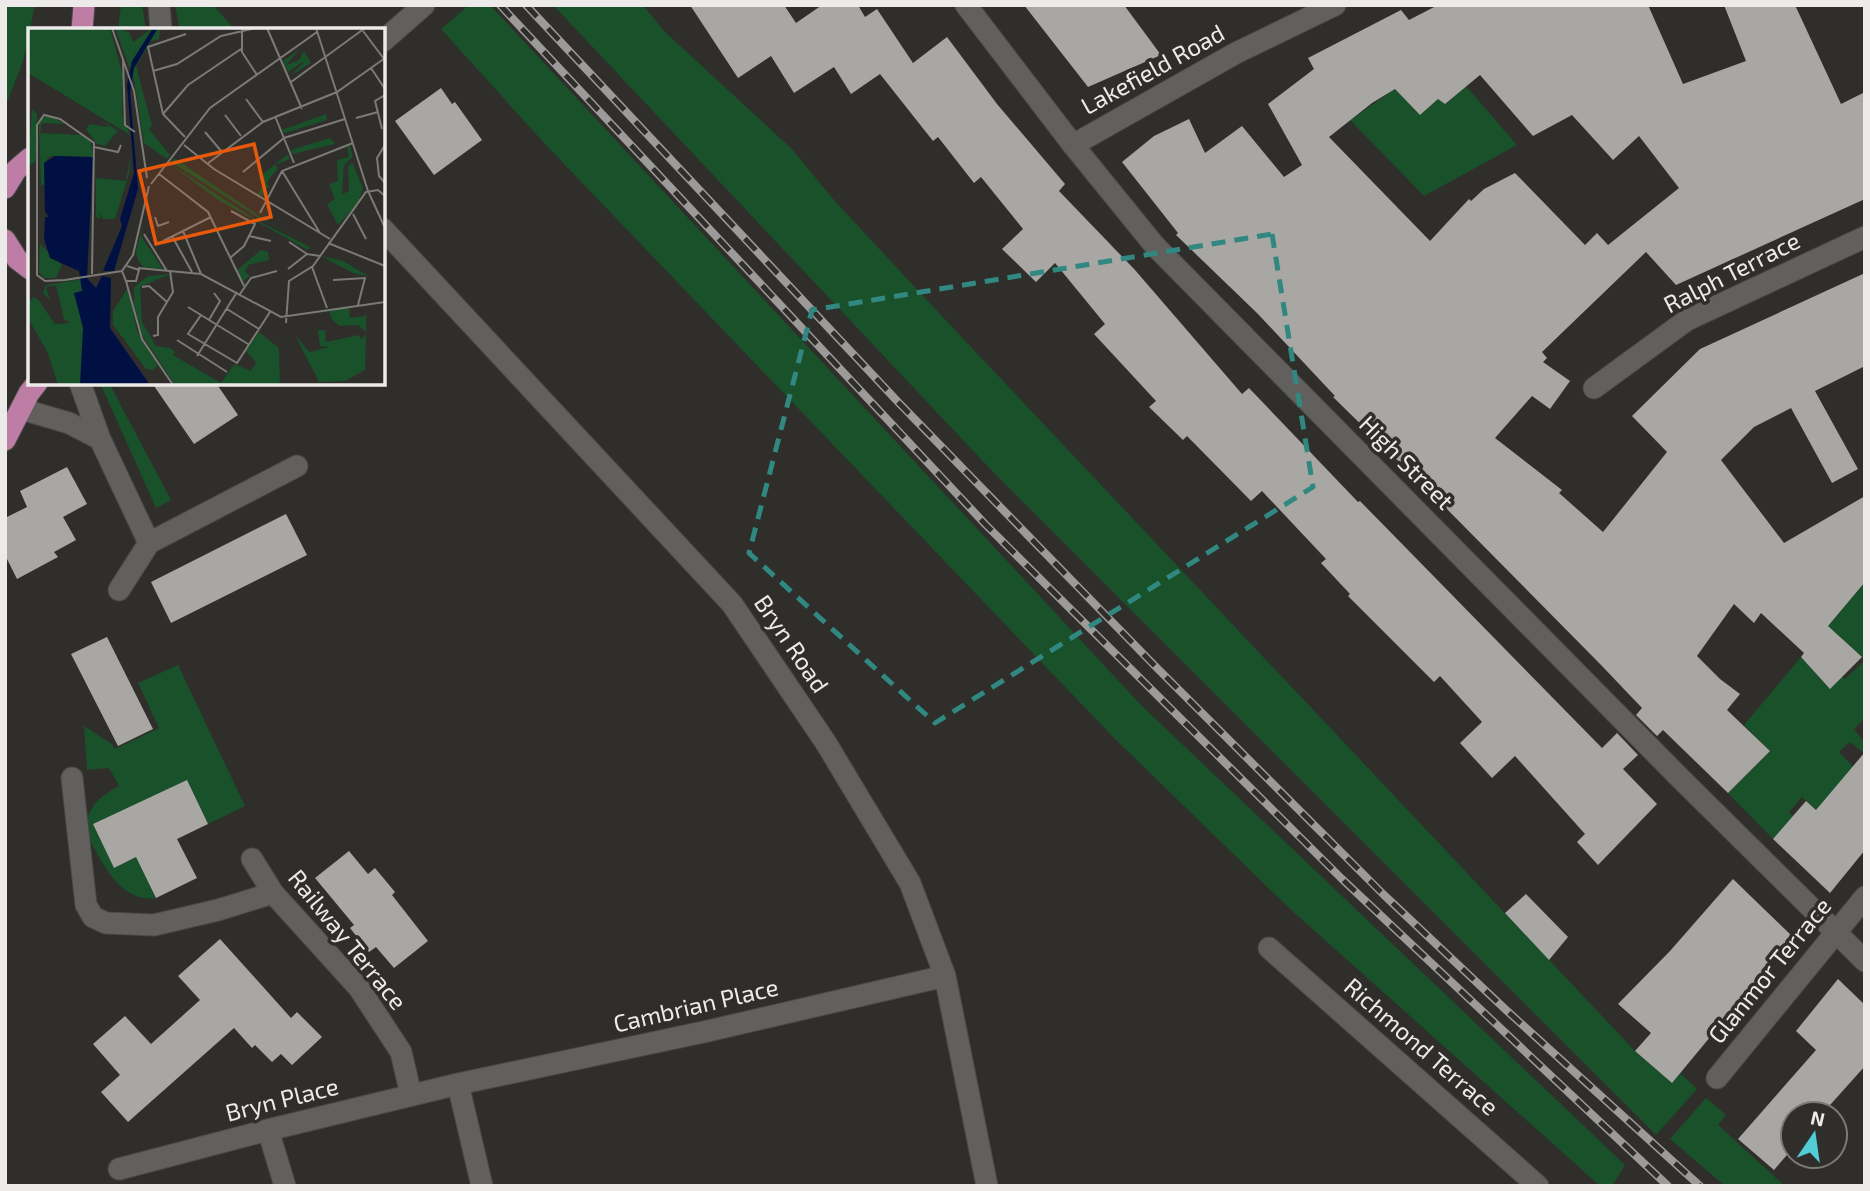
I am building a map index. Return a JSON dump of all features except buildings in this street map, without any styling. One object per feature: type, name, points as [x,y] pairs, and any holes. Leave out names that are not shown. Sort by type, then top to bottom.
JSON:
[{"type":"main road","points":[[82,28],[84,5]]},
{"type":"main road","points":[[5,188],[16,170],[28,160]]},
{"type":"main road","points":[[5,240],[17,259],[28,267]]},
{"type":"main road","points":[[5,440],[29,391]]},
{"type":"street","points":[[159,5],[161,28]]},
{"type":"street","points":[[385,39],[425,5]]},
{"type":"street","name":"High Street","points":[[966,5],[1073,145],[1155,246],[1835,933]]},
{"type":"street","name":"Lakefield Road","points":[[1073,145],[1236,53],[1335,5]]},
{"type":"street","name":"Bryn Road","points":[[385,231],[732,604],[826,743],[910,883],[944,976],[987,1186]]},
{"type":"street","name":"Ralph Terrace","points":[[1594,388],[1687,320],[1865,237]]},
{"type":"street","points":[[81,385],[100,439],[149,543]]},
{"type":"street","points":[[29,391],[69,423],[100,439]]},
{"type":"street","points":[[119,590],[149,543],[297,466]]},
{"type":"street","points":[[72,778],[86,905],[93,917],[106,923],[154,925],[218,910],[273,893]]},
{"type":"street","name":"Railway Terrace","points":[[252,859],[273,893],[359,988],[401,1052],[411,1095]]},
{"type":"street","name":"Glanmor Terrace","points":[[1717,1078],[1865,897]]},
{"type":"street","points":[[1835,933],[1865,961]]},
{"type":"street","name":"Richmond Terrace","points":[[1269,948],[1538,1186]]},
{"type":"street","name":"Cambrian Place","points":[[458,1084],[708,1031],[944,976]]},
{"type":"street","points":[[458,1084],[482,1186]]},
{"type":"street","name":"Bryn Place","points":[[119,1169],[458,1084]]},
{"type":"street","points":[[268,1130],[285,1186]]},
{"type":"highlighted area","points":[[1272,234],[1313,487],[935,723],[749,553],[812,310]]},
{"type":"green space","points":[[5,5],[35,5],[28,28],[23,62],[5,107]]},
{"type":"green space","points":[[121,5],[142,5],[146,28],[118,28]]},
{"type":"green space","points":[[175,5],[213,5],[233,28],[180,28]]},
{"type":"green space","points":[[469,5],[490,5],[1141,705],[1625,1165],[1612,1186],[1600,1186],[1288,907],[1115,739],[544,143],[441,29]]},
{"type":"green space","points":[[553,5],[643,5],[664,31],[793,150],[833,199],[938,312],[1635,1051],[1672,1083],[1680,1073],[1697,1089],[1656,1135],[994,473]]},
{"type":"green space","points":[[1466,86],[1517,145],[1424,196],[1350,120],[1395,89],[1420,115],[1438,99],[1445,104]]},
{"type":"green space","points":[[101,385],[110,385],[171,500],[156,508]]},
{"type":"green space","points":[[1865,537],[1865,660],[1828,626],[1862,586]]},
{"type":"green space","points":[[1801,657],[1826,685],[1840,674],[1845,679],[1865,660],[1865,718],[1854,729],[1865,743],[1865,754],[1850,742],[1839,752],[1865,779],[1820,813],[1802,797],[1789,812],[1823,842],[1787,823],[1773,839],[1728,793],[1770,751],[1744,725]]},
{"type":"green space","points":[[178,665],[245,806],[208,824],[187,781],[93,824],[114,868],[136,857],[156,898],[143,898],[131,894],[111,876],[84,829],[89,813],[96,803],[119,786],[109,768],[87,770],[84,726],[112,744],[115,749],[159,728],[138,683]]},
{"type":"green space","points":[[1706,1098],[1726,1115],[1718,1125],[1785,1186],[1725,1186],[1670,1139]]},
{"type":"railway","points":[[500,5],[986,525],[1342,879],[1668,1186]]},
{"type":"railway","points":[[526,5],[899,403],[1156,667],[1384,895],[1700,1186]]}]
